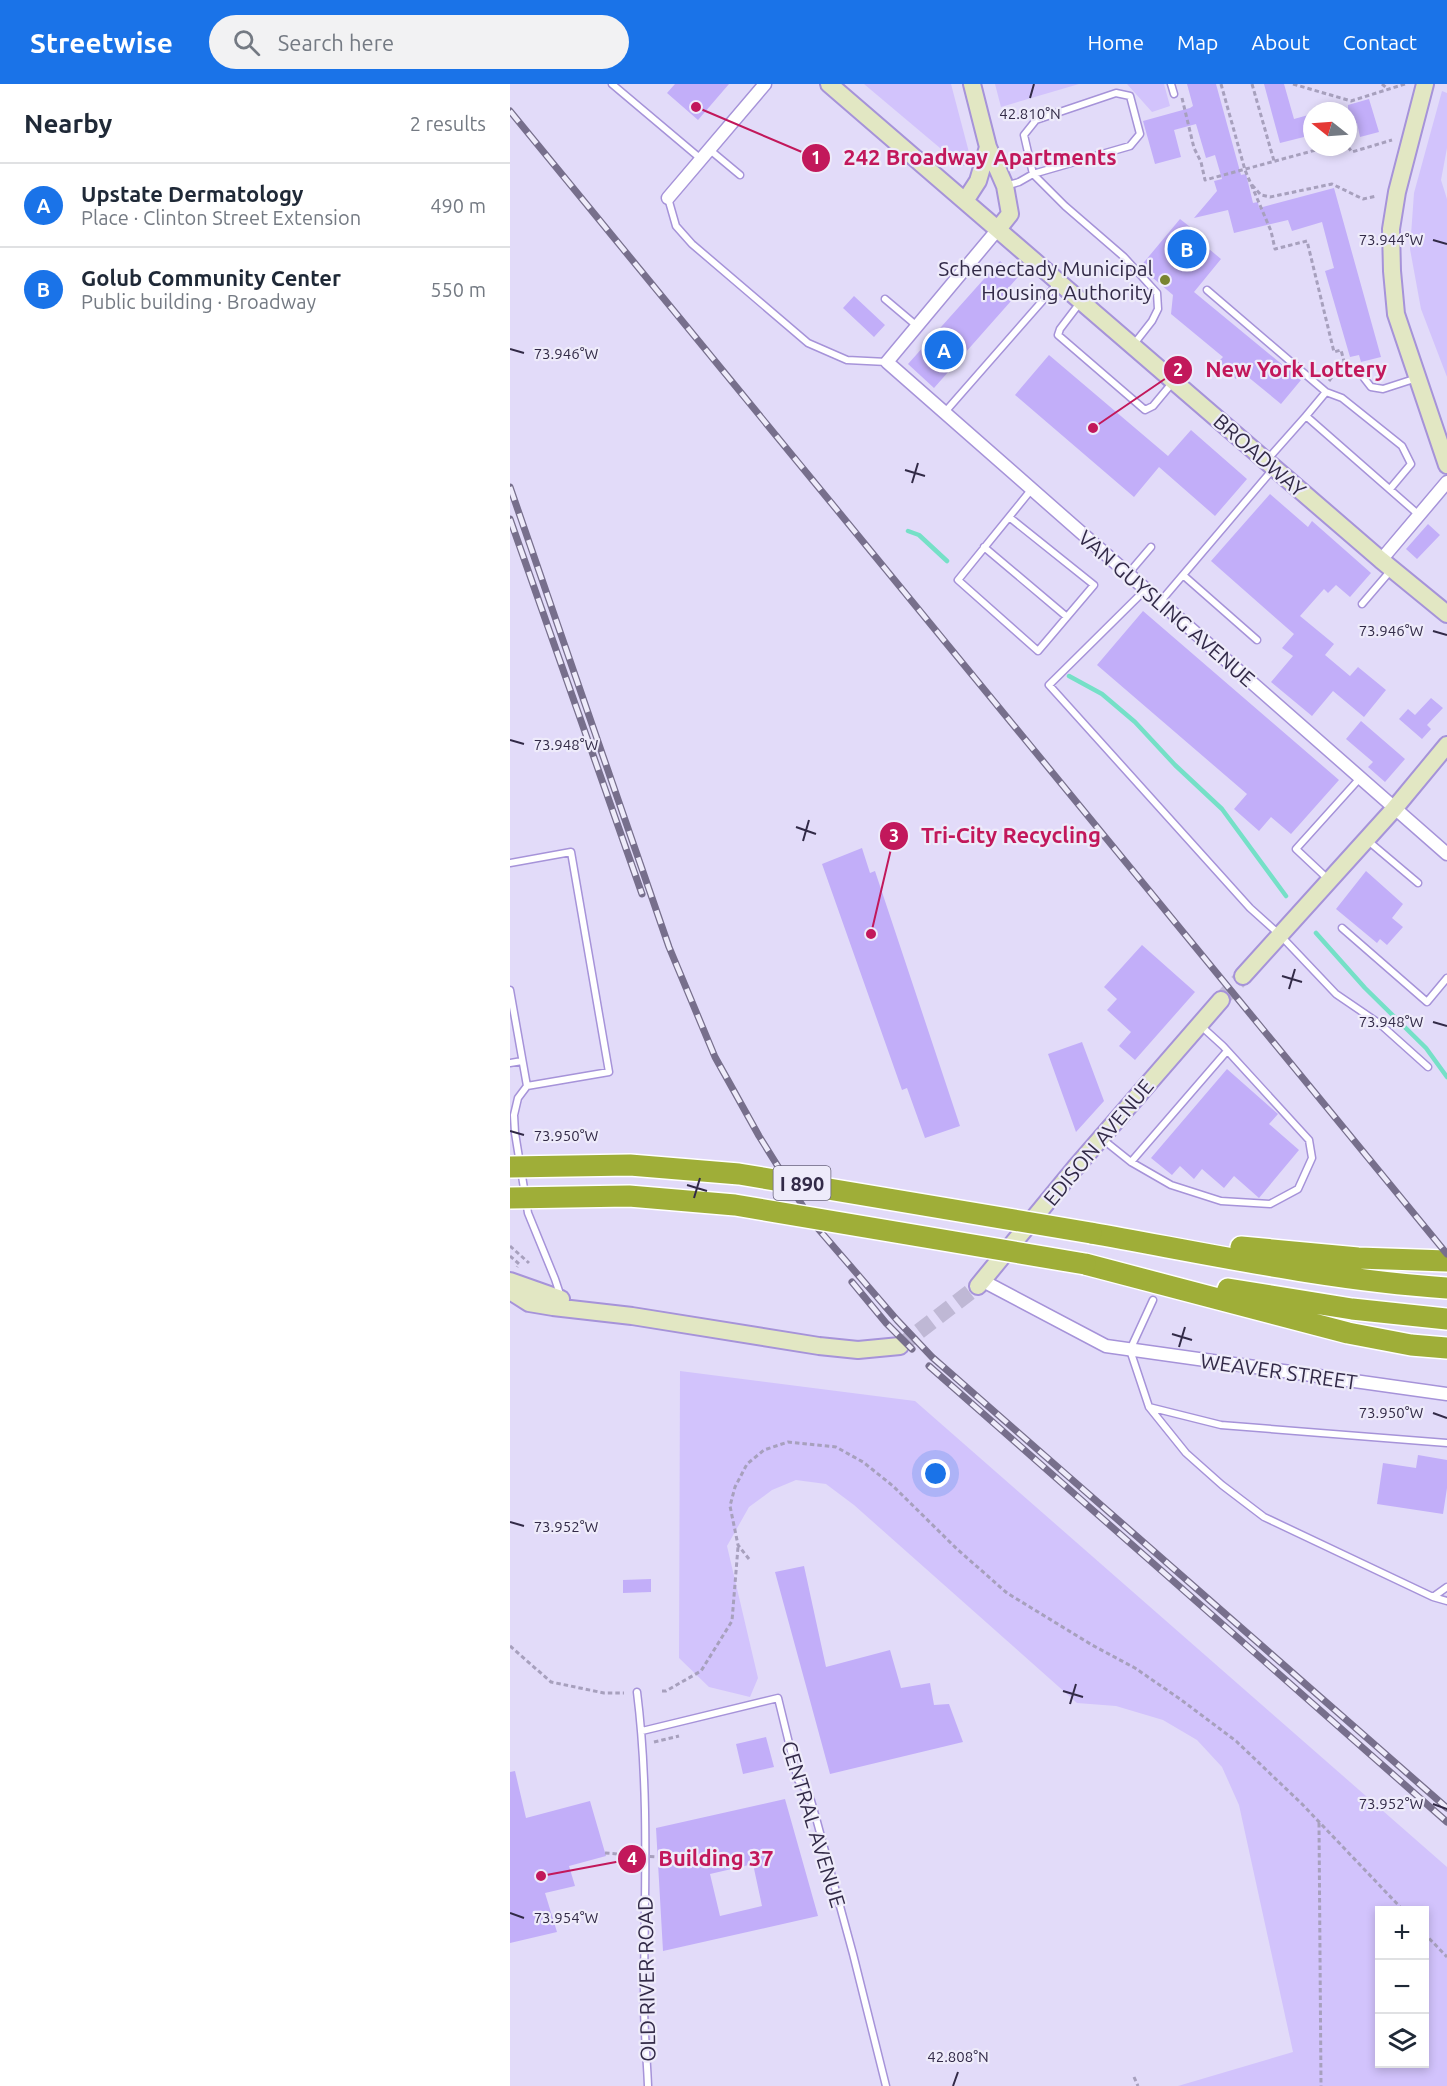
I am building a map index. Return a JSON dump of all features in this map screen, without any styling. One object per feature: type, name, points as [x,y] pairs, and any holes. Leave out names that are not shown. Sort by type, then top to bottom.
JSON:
[{"type":"highway","name":"I 890","points":[[510,1167],[630,1165],[739,1174],[1315,1272],[1397,1284],[1447,1288]]},
{"type":"highway","name":"I 890","points":[[510,1198],[629,1196],[735,1205],[1341,1308],[1447,1320]]},
{"type":"highway","points":[[1091,1233],[1358,1257],[1447,1261]]},
{"type":"highway","points":[[1085,1264],[1359,1335],[1411,1345],[1447,1348]]},
{"type":"street","points":[[668,198],[765,84]]},
{"type":"street","name":"BROADWAY","points":[[829,84],[1447,614]]},
{"type":"street","points":[[886,362],[1010,214],[1005,186],[988,147],[972,84]]},
{"type":"street","points":[[1425,84],[1397,192],[1391,229],[1392,270],[1396,314],[1447,465]]},
{"type":"street","points":[[965,201],[978,182],[988,147]]},
{"type":"street","name":"VAN GUYSLING AVENUE","points":[[886,362],[1447,854]]},
{"type":"street","points":[[1387,564],[1419,515],[1447,482]]},
{"type":"street","points":[[1243,976],[1394,808],[1447,745]]},
{"type":"street","name":"EDISON AVENUE","points":[[980,1284],[1101,1138],[1221,1000]]},
{"type":"street","points":[[510,1281],[561,1304]]},
{"type":"street","name":"WEAVER STREET","points":[[980,1284],[1106,1346],[1447,1394]]},
{"type":"street","points":[[510,1291],[529,1303],[561,1304],[819,1346],[858,1350],[900,1346]]},
{"type":"lane","points":[[612,84],[705,154],[740,175]]},
{"type":"lane","points":[[1171,84],[1174,94]]},
{"type":"lane","points":[[1005,186],[1033,174],[1130,146],[1140,134],[1130,96],[1116,93],[1036,120],[1024,135],[1033,174],[1065,206],[1124,257],[1156,293],[1158,309],[1152,321],[1133,345]]},
{"type":"lane","points":[[668,198],[676,225],[692,244],[808,343],[847,360],[886,362]]},
{"type":"lane","points":[[944,413],[1059,282]]},
{"type":"lane","points":[[1207,290],[1326,393],[1342,398],[1402,446],[1411,464],[1390,489]]},
{"type":"lane","points":[[885,299],[916,326]]},
{"type":"lane","points":[[1082,301],[1060,328],[1058,335],[1145,410],[1153,406],[1174,381]]},
{"type":"lane","points":[[1361,370],[1371,387],[1383,389],[1417,377]]},
{"type":"lane","points":[[1160,602],[1326,393]]},
{"type":"lane","points":[[1306,416],[1419,515]]},
{"type":"lane","points":[[1010,517],[1094,585],[1038,651],[958,580],[1031,490]]},
{"type":"lane","points":[[984,547],[1067,617]]},
{"type":"lane","points":[[1128,574],[1151,547]]},
{"type":"lane","points":[[1362,604],[1387,564]]},
{"type":"lane","points":[[1183,574],[1257,640]]},
{"type":"lane","points":[[1145,590],[1049,685],[1250,908],[1280,935],[1336,994],[1380,1024],[1428,1067]]},
{"type":"lane","points":[[1330,880],[1296,849],[1360,778]]},
{"type":"lane","points":[[1366,839],[1418,883]]},
{"type":"lane","points":[[510,863],[571,852],[609,1072],[527,1086],[514,1102],[515,1133],[528,1213],[555,1279],[561,1304]]},
{"type":"lane","points":[[1342,928],[1427,1002],[1447,978]]},
{"type":"lane","points":[[510,990],[527,1086]]},
{"type":"lane","points":[[1101,1138],[1131,1162],[1171,1185],[1221,1201],[1269,1204],[1298,1189],[1312,1158],[1309,1140],[1200,1024]]},
{"type":"lane","points":[[1131,1162],[1227,1051]]},
{"type":"lane","points":[[510,1064],[522,1061]]},
{"type":"lane","points":[[1153,1300],[1130,1350],[1149,1407],[1186,1453],[1222,1485],[1264,1517],[1433,1597],[1447,1601]]},
{"type":"lane","points":[[1149,1407],[1221,1425],[1447,1443]]},
{"type":"lane","points":[[1433,1597],[1447,1587]]},
{"type":"lane","name":"OLD RIVER ROAD","points":[[637,1692],[646,1800],[644,2006],[648,2086]]},
{"type":"lane","name":"CENTRAL AVENUE","points":[[642,1731],[778,1698],[798,1780],[809,1794],[816,1818],[886,2086]]},
{"type":"path","points":[[1221,84],[1245,170],[1271,231],[1275,249],[1307,241],[1334,352],[1341,350],[1343,365],[1328,382]]},
{"type":"path","points":[[1252,84],[1274,161]]},
{"type":"path","points":[[1293,84],[1351,101],[1405,84]]},
{"type":"path","points":[[1382,84],[1389,90]]},
{"type":"path","points":[[1174,94],[1181,93],[1194,148],[1201,162],[1205,180],[1303,153]]},
{"type":"path","points":[[1357,150],[1392,140]]},
{"type":"path","points":[[1245,170],[1252,184],[1262,195],[1270,197],[1332,184],[1363,200],[1377,196]]},
{"type":"path","points":[[510,1246],[529,1263]]},
{"type":"path","points":[[662,1691],[666,1691],[701,1671],[732,1622],[738,1545],[730,1506],[735,1487],[747,1464],[764,1450],[788,1442],[836,1447],[863,1462],[893,1486],[1006,1593],[1135,1668],[1236,1741],[1264,1766],[1398,1906]]},
{"type":"path","points":[[738,1545],[748,1559]]},
{"type":"path","points":[[510,1646],[551,1682],[604,1694],[624,1693]]},
{"type":"path","points":[[654,1742],[679,1736]]},
{"type":"path","points":[[1319,1822],[1321,2086]]},
{"type":"path","points":[[605,1852],[657,1857]]},
{"type":"path","points":[[1429,1938],[1447,1957]]},
{"type":"path","points":[[1134,2078],[1138,2086]]},
{"type":"shaded area","points":[[864,84],[951,84],[971,160],[970,165],[959,164]]},
{"type":"shaded area","points":[[995,84],[1079,84],[1001,107]]},
{"type":"shaded area","points":[[1127,84],[1164,84],[1170,106],[1152,112]]},
{"type":"shaded area","points":[[1442,91],[1447,93],[1447,148],[1441,180],[1447,199],[1447,377],[1421,309],[1410,249],[1414,193]]},
{"type":"shaded area","points":[[680,1371],[915,1401],[1447,1867],[1447,2086],[1178,2086],[1293,2052],[1239,1805],[1222,1767],[1197,1740],[1163,1720],[1116,1706],[1077,1703],[854,1505],[826,1484],[796,1480],[772,1490],[749,1507],[727,1546],[758,1678],[750,1697],[709,1687],[679,1658]]},
{"type":"building","points":[[675,84],[729,84],[698,120],[667,93]]},
{"type":"building","points":[[1187,84],[1216,84],[1241,175],[1246,174],[1253,203],[1258,202],[1259,208],[1334,188],[1381,357],[1361,362],[1359,355],[1350,357],[1325,271],[1334,268],[1322,222],[1292,231],[1288,220],[1234,233],[1228,210],[1194,218],[1217,191],[1214,181],[1222,179],[1215,155],[1206,158],[1196,124],[1174,130],[1181,157],[1155,164],[1143,121],[1193,106]]},
{"type":"building","points":[[1264,84],[1284,84],[1294,119],[1303,116],[1303,137],[1280,143]]},
{"type":"building","points":[[1369,99],[1379,132],[1360,137],[1357,102]]},
{"type":"building","points":[[1180,219],[1194,230],[1191,234],[1221,259],[1194,292],[1301,380],[1281,404],[1242,372],[1236,379],[1217,363],[1223,357],[1171,314],[1173,295],[1140,267]]},
{"type":"building","points":[[1000,261],[1018,277],[1003,294],[1011,301],[934,388],[908,364]]},
{"type":"building","points":[[854,296],[885,325],[874,337],[843,308]]},
{"type":"building","points":[[1049,355],[1168,456],[1191,430],[1247,479],[1215,516],[1159,467],[1134,497],[1015,395]]},
{"type":"building","points":[[1270,494],[1308,527],[1312,521],[1371,573],[1350,597],[1336,585],[1328,593],[1324,589],[1300,616],[1334,644],[1325,655],[1350,676],[1358,667],[1386,690],[1364,717],[1333,691],[1312,716],[1271,682],[1293,656],[1282,648],[1294,634],[1211,561]]},
{"type":"building","points":[[1428,524],[1440,535],[1417,559],[1406,549]]},
{"type":"building","points":[[1143,611],[1339,780],[1291,834],[1271,817],[1259,831],[1234,809],[1247,794],[1097,665]]},
{"type":"building","points":[[1431,698],[1443,708],[1427,725],[1431,729],[1422,739],[1399,719],[1408,709],[1415,715]]},
{"type":"building","points":[[1361,721],[1405,759],[1385,782],[1368,767],[1373,762],[1346,739]]},
{"type":"building","points":[[862,848],[870,873],[875,871],[960,1126],[925,1138],[907,1088],[902,1090],[822,864]]},
{"type":"building","points":[[1366,871],[1403,904],[1392,918],[1403,927],[1387,945],[1380,939],[1377,943],[1336,909]]},
{"type":"building","points":[[1142,945],[1195,992],[1135,1060],[1119,1046],[1131,1032],[1107,1010],[1117,999],[1104,987]]},
{"type":"building","points":[[1082,1042],[1104,1101],[1076,1132],[1048,1054]]},
{"type":"building","points":[[1227,1069],[1278,1114],[1269,1124],[1299,1150],[1259,1198],[1234,1176],[1224,1188],[1202,1169],[1194,1179],[1180,1166],[1172,1175],[1151,1158]]},
{"type":"building","points":[[1418,1455],[1447,1460],[1447,1488],[1443,1514],[1377,1504],[1383,1463],[1416,1468]]},
{"type":"building","points":[[804,1566],[826,1667],[890,1650],[901,1688],[930,1683],[934,1705],[949,1704],[963,1742],[830,1774],[775,1572]]},
{"type":"building","points":[[651,1579],[651,1592],[623,1593],[623,1580]]},
{"type":"building","points":[[766,1737],[774,1767],[743,1774],[736,1744]]},
{"type":"building","points":[[515,1771],[526,1818],[590,1801],[606,1856],[569,1866],[575,1886],[545,1893],[557,1932],[510,1943],[510,1772]]},
{"type":"building","points":[[785,1799],[818,1916],[663,1951],[656,1828]],"holes":[[[753,1864],[762,1906],[720,1916],[710,1874]]]},
{"type":"waterway","points":[[908,531],[919,535],[947,561]]},
{"type":"waterway","points":[[1069,676],[1102,694],[1135,722],[1175,765],[1222,809],[1286,896]]},
{"type":"waterway","points":[[1316,933],[1365,988],[1426,1048],[1447,1077]]},
{"type":"tunnel","points":[[1221,1000],[1243,976]]},
{"type":"tunnel","points":[[900,1346],[978,1286]]},
{"type":"railway","points":[[510,111],[1447,1254]]},
{"type":"railway","points":[[510,487],[669,947],[715,1057],[759,1136],[814,1224],[932,1357],[1447,1808]]},
{"type":"railway","points":[[510,519],[642,894]]},
{"type":"railway","points":[[852,1282],[886,1323],[912,1349]]},
{"type":"railway","points":[[929,1366],[1447,1822]]},
{"type":"place","name":"242 Broadway Apartments","points":[[696,107]]},
{"type":"place","name":"Golub Community Center","points":[[1187,249]]},
{"type":"place","name":"Schenectady Municipal Housing Authority","points":[[1165,280]]},
{"type":"place","name":"Upstate Dermatology","points":[[944,350]]},
{"type":"place","name":"New York Lottery","points":[[1093,428]]},
{"type":"place","name":"Tri-City Recycling","points":[[871,934]]},
{"type":"place","name":"Building 37","points":[[541,1876]]}]
